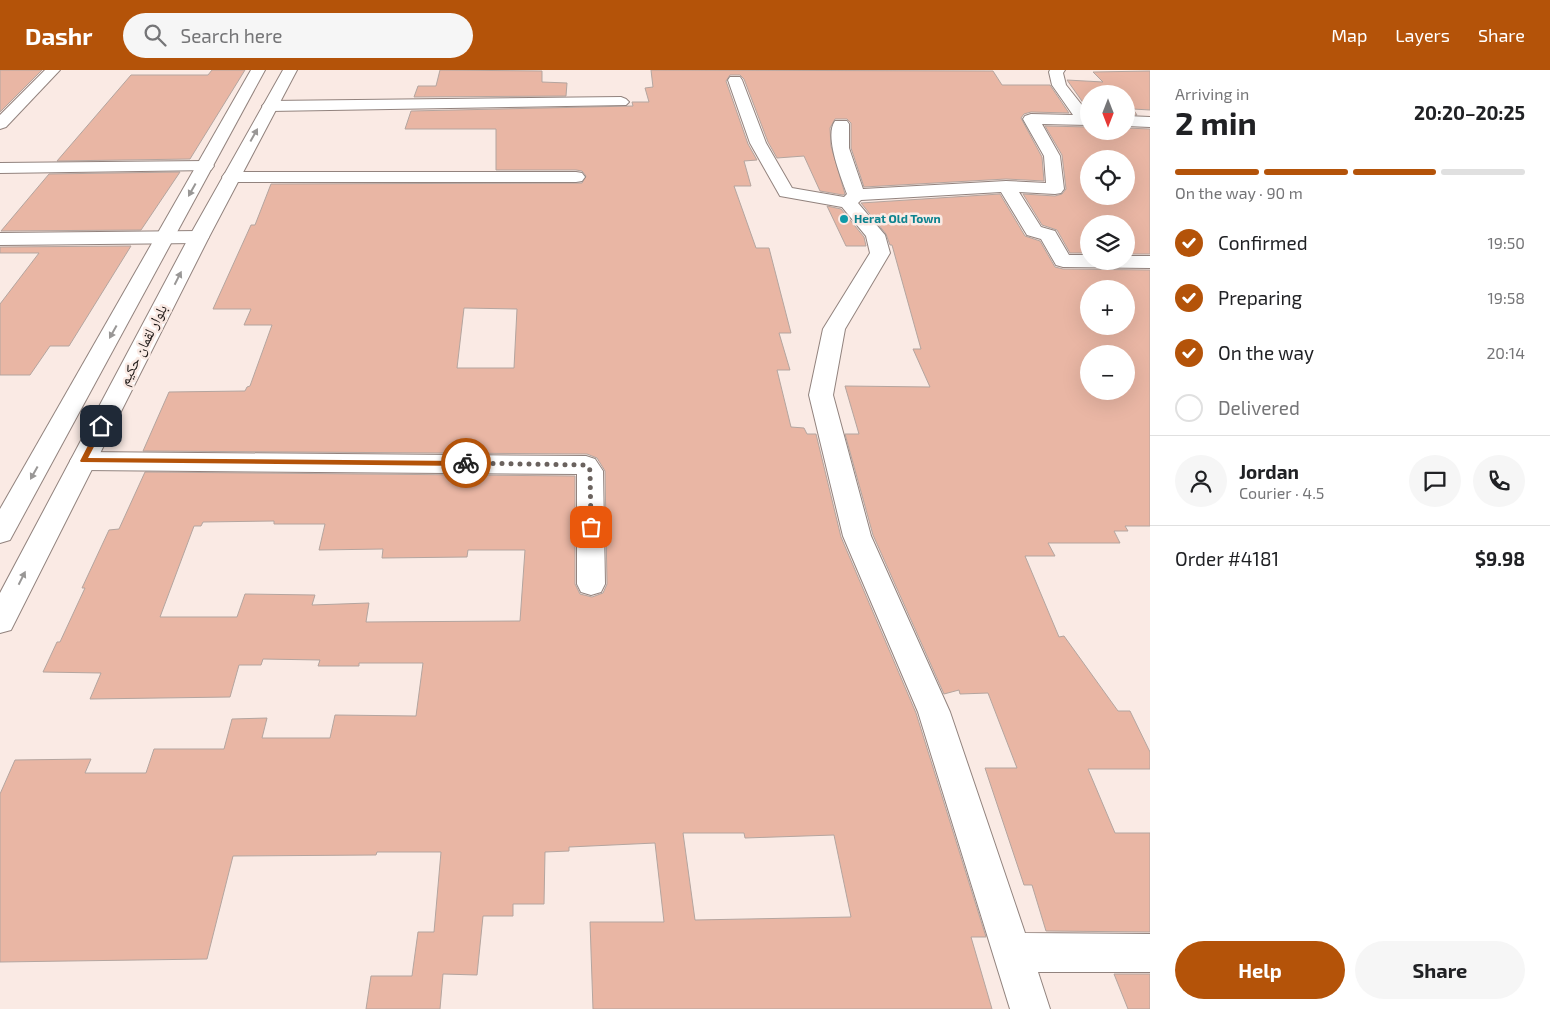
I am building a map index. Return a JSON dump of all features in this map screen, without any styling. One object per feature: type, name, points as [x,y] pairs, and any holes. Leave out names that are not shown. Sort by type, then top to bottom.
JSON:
[{"type":"street","points":[[0,124],[52,70]]},
{"type":"street","name":"بلوار لقمان حکیم","points":[[0,533],[258,70]]},
{"type":"street","name":"بلوار لقمان حکیم","points":[[0,621],[199,237],[290,70]]},
{"type":"street","points":[[1058,70],[1056,72],[1060,85],[1080,111]]},
{"type":"street","points":[[735,80],[758,143],[786,192],[852,199],[1006,186],[1056,189],[1052,156],[1030,119],[1080,120]]},
{"type":"street","points":[[270,106],[621,102]]},
{"type":"street","points":[[1135,121],[1150,122]]},
{"type":"street","points":[[841,124],[841,148],[852,199],[875,235],[880,253],[834,329],[822,396],[858,536],[934,712],[1030,1009]]},
{"type":"street","points":[[0,168],[205,166]]},
{"type":"street","points":[[231,177],[576,177]]},
{"type":"street","points":[[1006,186],[1034,231],[1048,235],[1063,261],[1150,262]]},
{"type":"street","points":[[0,239],[199,237]]},
{"type":"street","points":[[83,461],[586,465],[590,470],[591,584]]},
{"type":"street","points":[[1012,952],[1150,953]]},
{"type":"building","points":[[0,70],[42,70],[0,112]]},
{"type":"building","points":[[212,70],[245,70],[190,159],[57,161],[131,75],[208,75]]},
{"type":"building","points":[[440,70],[542,71],[542,82],[567,83],[566,96],[414,97],[418,86],[436,86]]},
{"type":"building","points":[[651,70],[993,71],[1002,85],[1050,85],[1069,113],[1031,112],[1024,114],[1021,118],[1042,157],[1044,181],[1006,179],[864,187],[851,148],[851,123],[847,119],[835,119],[830,128],[831,146],[845,194],[843,195],[820,191],[804,156],[777,158],[768,142],[744,79],[740,75],[730,75],[726,81],[748,144],[757,160],[744,161],[751,186],[734,186],[756,248],[769,248],[791,333],[779,333],[790,370],[777,370],[791,427],[804,428],[807,434],[816,434],[841,537],[916,713],[986,937],[971,937],[992,1009],[593,1009],[590,922],[664,922],[655,843],[569,847],[569,851],[545,852],[544,904],[513,904],[513,916],[483,916],[477,975],[443,974],[440,1009],[366,1009],[371,976],[412,976],[418,932],[434,932],[441,852],[377,852],[376,855],[233,856],[207,959],[0,962],[0,794],[15,760],[91,759],[85,773],[146,773],[154,749],[224,749],[232,719],[267,718],[262,738],[330,738],[335,715],[416,716],[423,663],[359,663],[359,666],[318,666],[320,660],[263,659],[261,665],[239,665],[230,697],[90,699],[101,673],[43,672],[57,642],[60,642],[109,530],[119,529],[145,472],[575,476],[575,584],[580,594],[592,597],[603,593],[607,584],[605,471],[597,458],[587,454],[143,451],[169,392],[245,391],[250,386],[272,325],[244,325],[251,309],[213,309],[251,225],[255,225],[271,184],[582,183],[586,176],[582,171],[576,170],[496,170],[496,129],[405,129],[411,111],[633,106],[632,102],[649,102],[645,88],[653,87]],"holes":[[[464,308],[517,309],[514,368],[457,368]],[[274,521],[274,524],[325,524],[319,550],[383,549],[382,558],[467,557],[468,550],[525,550],[520,621],[366,622],[369,603],[312,605],[315,595],[245,594],[237,617],[160,617],[194,526],[201,526],[203,522]],[[683,833],[744,833],[745,838],[834,835],[851,917],[695,920]]]},
{"type":"building","points":[[1150,71],[1150,110],[1135,109],[1135,85],[1080,85],[1080,98],[1067,80],[1103,82],[1093,72]]},
{"type":"building","points":[[1045,126],[1080,127],[1080,140],[1135,140],[1135,128],[1150,129],[1150,254],[1135,254],[1135,215],[1080,215],[1080,253],[1070,253],[1057,230],[1042,225],[1023,194],[1055,196],[1062,194],[1066,189],[1062,155]]},
{"type":"building","points":[[180,172],[141,230],[1,231],[49,174]]},
{"type":"building","points":[[1000,194],[1025,236],[1040,241],[1055,267],[1080,270],[1150,270],[1150,526],[1125,526],[1128,531],[1114,531],[1120,543],[1048,543],[1055,556],[1025,556],[1059,637],[1064,636],[1118,711],[1130,711],[1150,752],[1150,769],[1088,769],[1115,833],[1150,833],[1150,932],[1046,931],[1032,885],[1024,885],[985,768],[1017,768],[988,693],[960,694],[959,690],[944,694],[873,535],[845,434],[859,434],[845,386],[930,387],[913,349],[921,349],[892,245],[890,245],[886,234],[861,203]]},
{"type":"building","points":[[827,206],[841,209],[864,237],[866,246],[846,246]]},
{"type":"building","points":[[131,246],[69,346],[50,346],[30,375],[0,375],[0,304],[39,253],[0,253],[0,247]]},
{"type":"building","points":[[1114,974],[1150,974],[1150,1009],[1128,1009]]},
{"type":"way so far","points":[[466,463],[586,465],[590,470],[591,527]]},
{"type":"place","name":"Herat Old Town","points":[[844,219]]},
{"type":"route","points":[[101,426],[83,461],[466,463]]}]
